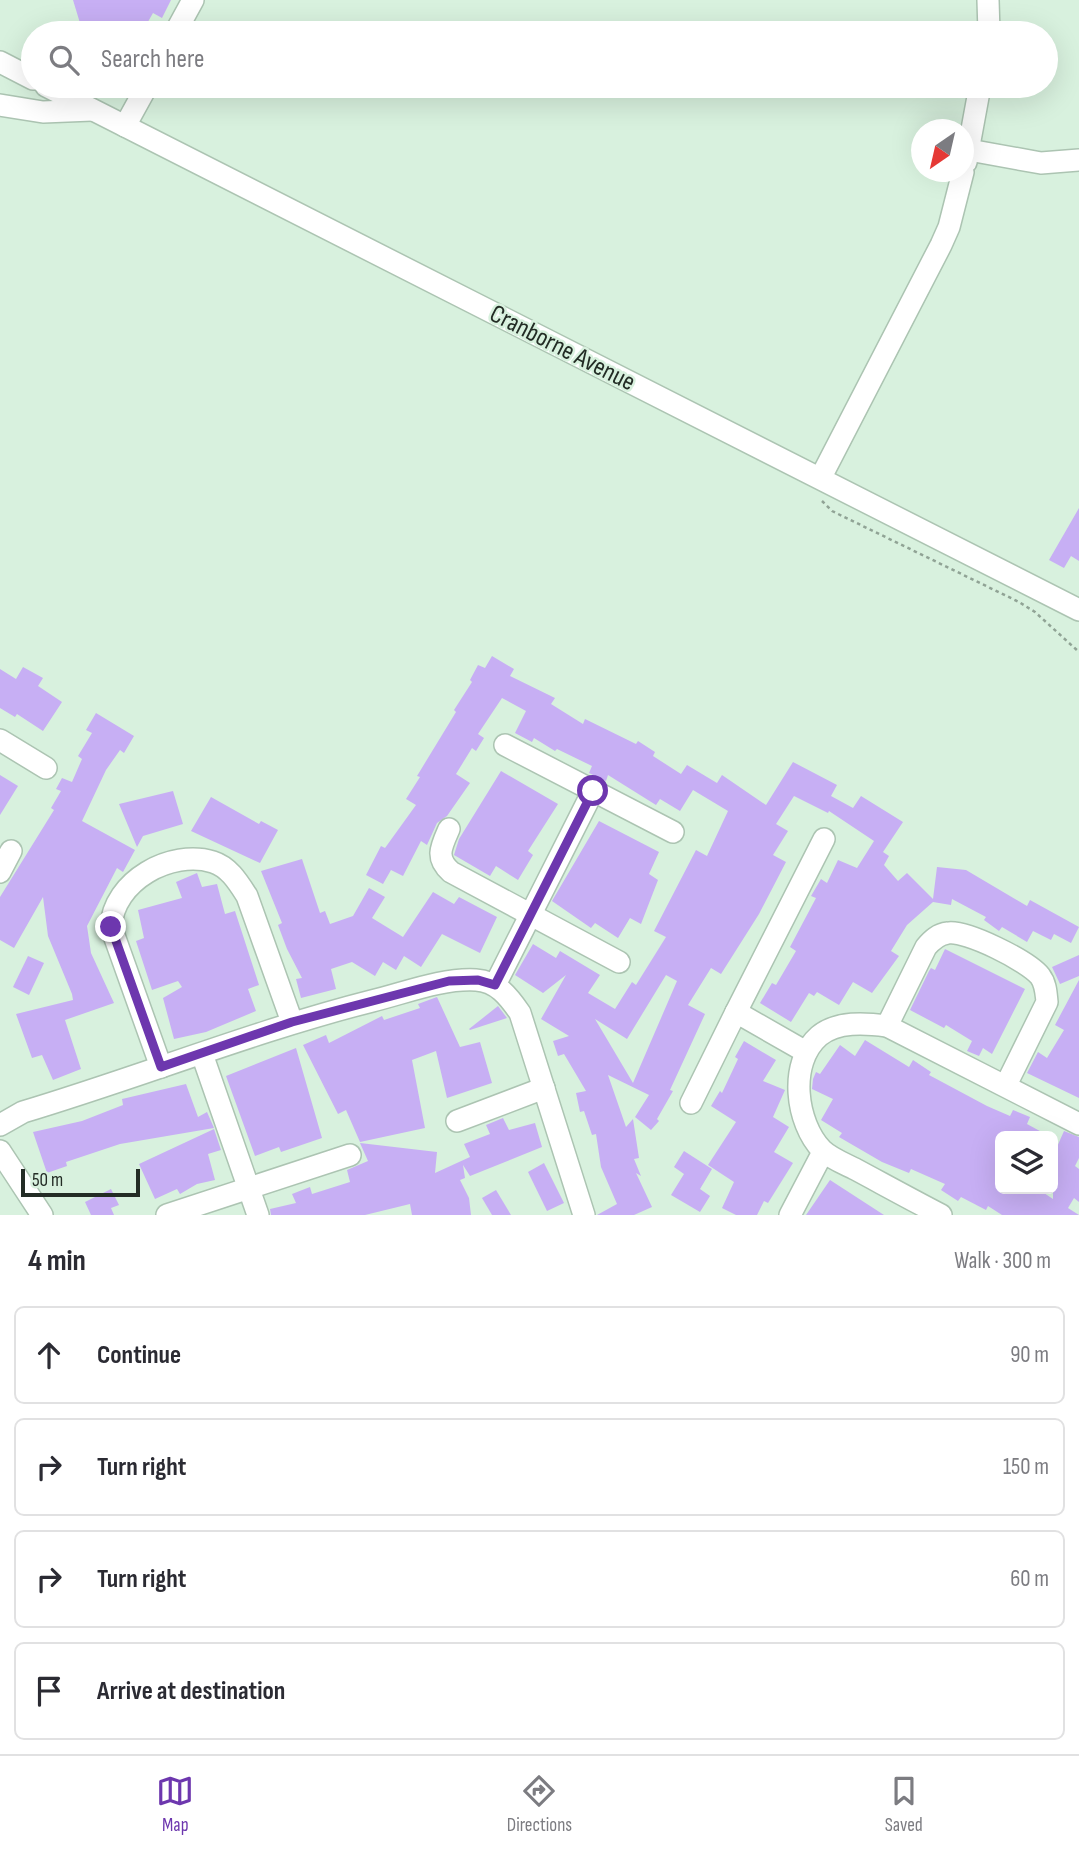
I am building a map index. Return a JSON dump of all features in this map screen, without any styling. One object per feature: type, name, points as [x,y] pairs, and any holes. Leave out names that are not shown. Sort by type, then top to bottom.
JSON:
[{"type":"street","points":[[182,21],[193,0]]},
{"type":"street","points":[[988,0],[989,21]]},
{"type":"street","points":[[0,62],[21,73]]},
{"type":"street","name":"Cranborne Avenue","points":[[70,98],[1079,610]]},
{"type":"street","points":[[125,126],[140,98]]},
{"type":"street","points":[[974,119],[978,98]]},
{"type":"street","points":[[0,105],[43,112],[94,110]]},
{"type":"street","points":[[974,164],[1079,160]]},
{"type":"street","points":[[821,477],[941,245],[949,227],[960,182]]},
{"type":"street","points":[[0,740],[47,768]]},
{"type":"street","points":[[505,745],[673,832]]},
{"type":"street","points":[[495,985],[593,791]]},
{"type":"street","points":[[449,830],[440,849],[444,866],[530,916],[619,962]]},
{"type":"street","points":[[691,1103],[824,839]]},
{"type":"street","points":[[0,872],[11,850]]},
{"type":"street","points":[[161,1067],[111,927],[114,910],[125,890],[139,876],[155,868],[194,860],[212,862],[235,878],[247,896],[292,1022]]},
{"type":"street","points":[[887,1026],[926,947],[934,938],[947,933],[960,933],[1018,959],[1040,976],[1046,988],[1047,1002],[1006,1085]]},
{"type":"street","points":[[0,1125],[23,1112],[292,1022],[449,981],[478,980],[495,985],[509,996],[520,1013],[584,1215]]},
{"type":"street","points":[[736,1012],[806,1052]]},
{"type":"street","points":[[941,1215],[823,1152],[808,1131],[802,1111],[800,1073],[806,1052],[819,1036],[835,1028],[863,1023],[887,1026],[1079,1124]]},
{"type":"street","points":[[202,1054],[258,1215]]},
{"type":"street","points":[[457,1121],[544,1088]]},
{"type":"street","points":[[0,1151],[42,1215]]},
{"type":"street","points":[[790,1215],[823,1152]]},
{"type":"street","points":[[167,1215],[350,1154]]},
{"type":"path","points":[[821,477],[820,499],[832,511],[1019,602],[1035,612],[1079,652]]},
{"type":"building","points":[[73,0],[171,0],[162,18],[153,13],[148,21],[79,21]]},
{"type":"building","points":[[1079,508],[1079,561],[1071,556],[1064,568],[1049,560]]},
{"type":"building","points":[[492,656],[514,669],[510,676],[555,698],[551,704],[583,724],[585,719],[636,744],[638,741],[655,752],[653,756],[681,774],[687,765],[717,783],[722,775],[766,805],[793,762],[837,785],[831,796],[853,808],[861,796],[903,822],[883,852],[889,856],[884,865],[898,881],[907,873],[933,899],[937,867],[966,870],[1027,906],[1030,900],[1079,927],[1071,943],[1054,934],[1051,940],[1033,931],[1027,942],[1002,927],[999,931],[984,920],[986,917],[952,899],[951,905],[933,902],[907,925],[891,951],[899,956],[872,993],[853,982],[839,1005],[817,992],[814,996],[809,993],[791,1022],[760,1003],[772,983],[776,985],[796,951],[790,947],[816,898],[811,896],[821,879],[827,883],[838,860],[857,868],[874,841],[829,811],[828,813],[794,796],[776,824],[788,831],[773,855],[786,862],[759,914],[721,974],[711,968],[688,1005],[705,1014],[670,1090],[673,1091],[657,1119],[659,1121],[651,1130],[635,1117],[649,1095],[608,1075],[626,1127],[633,1119],[639,1158],[634,1159],[641,1176],[636,1173],[652,1207],[634,1215],[597,1215],[617,1204],[601,1167],[596,1134],[592,1135],[584,1111],[580,1112],[576,1093],[586,1091],[564,1054],[558,1056],[553,1041],[569,1036],[541,1019],[566,975],[543,993],[515,975],[533,944],[556,958],[560,951],[600,975],[588,993],[615,1009],[632,982],[636,985],[666,937],[654,931],[696,850],[707,856],[728,811],[693,790],[680,811],[660,799],[656,805],[608,775],[606,781],[589,773],[592,766],[557,749],[555,751],[534,738],[532,742],[515,733],[526,711],[502,698],[478,734],[484,738],[476,751],[472,748],[456,774],[470,783],[447,816],[437,823],[427,845],[421,841],[403,876],[391,870],[383,884],[366,875],[381,846],[385,848],[416,805],[406,799],[420,777],[417,776],[456,712],[454,710],[472,682],[470,680],[478,665],[485,668]],"holes":[[[666,975],[677,981],[633,1083],[595,1019],[627,1039]]]},
{"type":"building","points":[[23,667],[43,678],[38,686],[62,702],[43,731],[17,714],[15,717],[0,708],[0,669],[16,679]]},
{"type":"building","points":[[96,713],[134,736],[124,753],[120,750],[106,770],[82,821],[135,850],[123,872],[117,868],[87,926],[91,953],[114,1003],[65,1020],[81,1069],[53,1080],[42,1055],[32,1058],[16,1014],[73,1000],[72,994],[48,936],[43,897],[14,948],[0,940],[0,897],[54,810],[51,808],[61,791],[56,789],[62,778],[72,782],[82,759],[78,756],[92,733],[86,730]]},
{"type":"building","points":[[501,771],[558,804],[528,851],[533,855],[518,880],[496,866],[490,876],[454,855],[459,839]]},
{"type":"building","points":[[0,775],[18,786],[0,815]]},
{"type":"building","points":[[173,791],[183,824],[143,836],[137,847],[119,804]]},
{"type":"building","points":[[211,797],[259,824],[261,821],[278,830],[260,863],[191,831]]},
{"type":"building","points":[[599,821],[659,852],[649,874],[658,880],[641,924],[630,918],[618,938],[595,923],[591,928],[552,901]]},
{"type":"building","points":[[302,859],[320,913],[325,911],[330,924],[353,916],[369,888],[385,897],[372,918],[403,937],[433,892],[454,904],[459,897],[497,917],[480,953],[442,934],[421,967],[404,956],[396,970],[383,962],[375,976],[352,962],[331,969],[336,989],[301,998],[296,979],[302,978],[287,949],[278,925],[282,923],[261,871]]},
{"type":"building","points":[[197,873],[202,887],[217,884],[225,914],[235,911],[259,985],[248,989],[256,1011],[206,1032],[174,1039],[163,998],[182,987],[178,981],[152,990],[136,941],[144,938],[138,910],[182,898],[176,882]]},
{"type":"building","points":[[945,949],[1025,989],[992,1054],[983,1048],[979,1056],[967,1051],[972,1041],[946,1025],[944,1028],[910,1010],[929,971],[931,968],[935,970]]},
{"type":"building","points":[[1079,955],[1079,976],[1060,984],[1052,967]]},
{"type":"building","points":[[28,956],[44,963],[29,995],[13,987]]},
{"type":"building","points":[[1079,980],[1079,1098],[1027,1073],[1038,1052],[1047,1058],[1064,1030],[1055,1025]]},
{"type":"building","points":[[437,997],[460,1047],[480,1042],[492,1083],[447,1098],[436,1051],[412,1060],[425,1128],[360,1142],[346,1110],[338,1114],[303,1045],[326,1035],[329,1043],[382,1016],[384,1020],[420,1008],[418,1004]]},
{"type":"building","points":[[498,1006],[507,1018],[469,1029]]},
{"type":"building","points":[[865,1040],[909,1067],[913,1060],[931,1072],[929,1075],[987,1106],[1010,1116],[1013,1110],[1030,1117],[1027,1124],[1040,1131],[995,1131],[995,1194],[1046,1194],[1053,1199],[1053,1194],[1058,1194],[1058,1145],[1064,1131],[1079,1137],[1079,1158],[1075,1166],[1079,1169],[1079,1202],[1074,1198],[1068,1208],[1079,1215],[1002,1215],[988,1206],[986,1210],[961,1197],[958,1201],[941,1190],[945,1184],[911,1169],[909,1173],[882,1162],[839,1137],[842,1133],[821,1120],[833,1099],[812,1089],[813,1079],[816,1072],[820,1074],[840,1045],[855,1056]]},
{"type":"building","points":[[744,1041],[776,1060],[763,1081],[785,1090],[773,1117],[789,1127],[774,1152],[793,1163],[768,1203],[764,1201],[757,1215],[736,1215],[722,1208],[734,1182],[708,1165],[736,1122],[711,1106],[720,1091],[722,1093]]},
{"type":"building","points":[[296,1048],[322,1138],[281,1152],[279,1147],[255,1156],[226,1076]]},
{"type":"building","points":[[186,1084],[198,1117],[207,1112],[214,1128],[120,1144],[66,1162],[67,1166],[47,1173],[33,1132],[82,1121],[123,1105],[122,1099]]},
{"type":"building","points":[[503,1118],[509,1130],[535,1123],[542,1147],[470,1176],[463,1165],[465,1178],[460,1180],[469,1198],[471,1215],[412,1215],[410,1204],[365,1215],[271,1215],[270,1209],[296,1203],[292,1194],[310,1187],[312,1194],[350,1182],[347,1170],[368,1161],[360,1143],[437,1152],[435,1173],[470,1157],[464,1144],[490,1134],[486,1125]]},
{"type":"building","points":[[214,1129],[221,1150],[208,1154],[215,1180],[197,1184],[180,1194],[177,1189],[155,1199],[139,1164]]},
{"type":"building","points":[[684,1151],[712,1169],[700,1189],[710,1196],[700,1212],[671,1195],[684,1174],[674,1167]]},
{"type":"building","points":[[544,1163],[564,1203],[547,1211],[528,1172]]},
{"type":"building","points":[[830,1180],[884,1215],[806,1215]]},
{"type":"building","points":[[111,1189],[119,1205],[111,1208],[114,1215],[91,1215],[85,1202]]},
{"type":"building","points":[[496,1190],[511,1215],[492,1215],[482,1198]]},
{"type":"route","points":[[111,927],[161,1067],[292,1022],[449,981],[478,980],[495,985],[593,791]]}]
